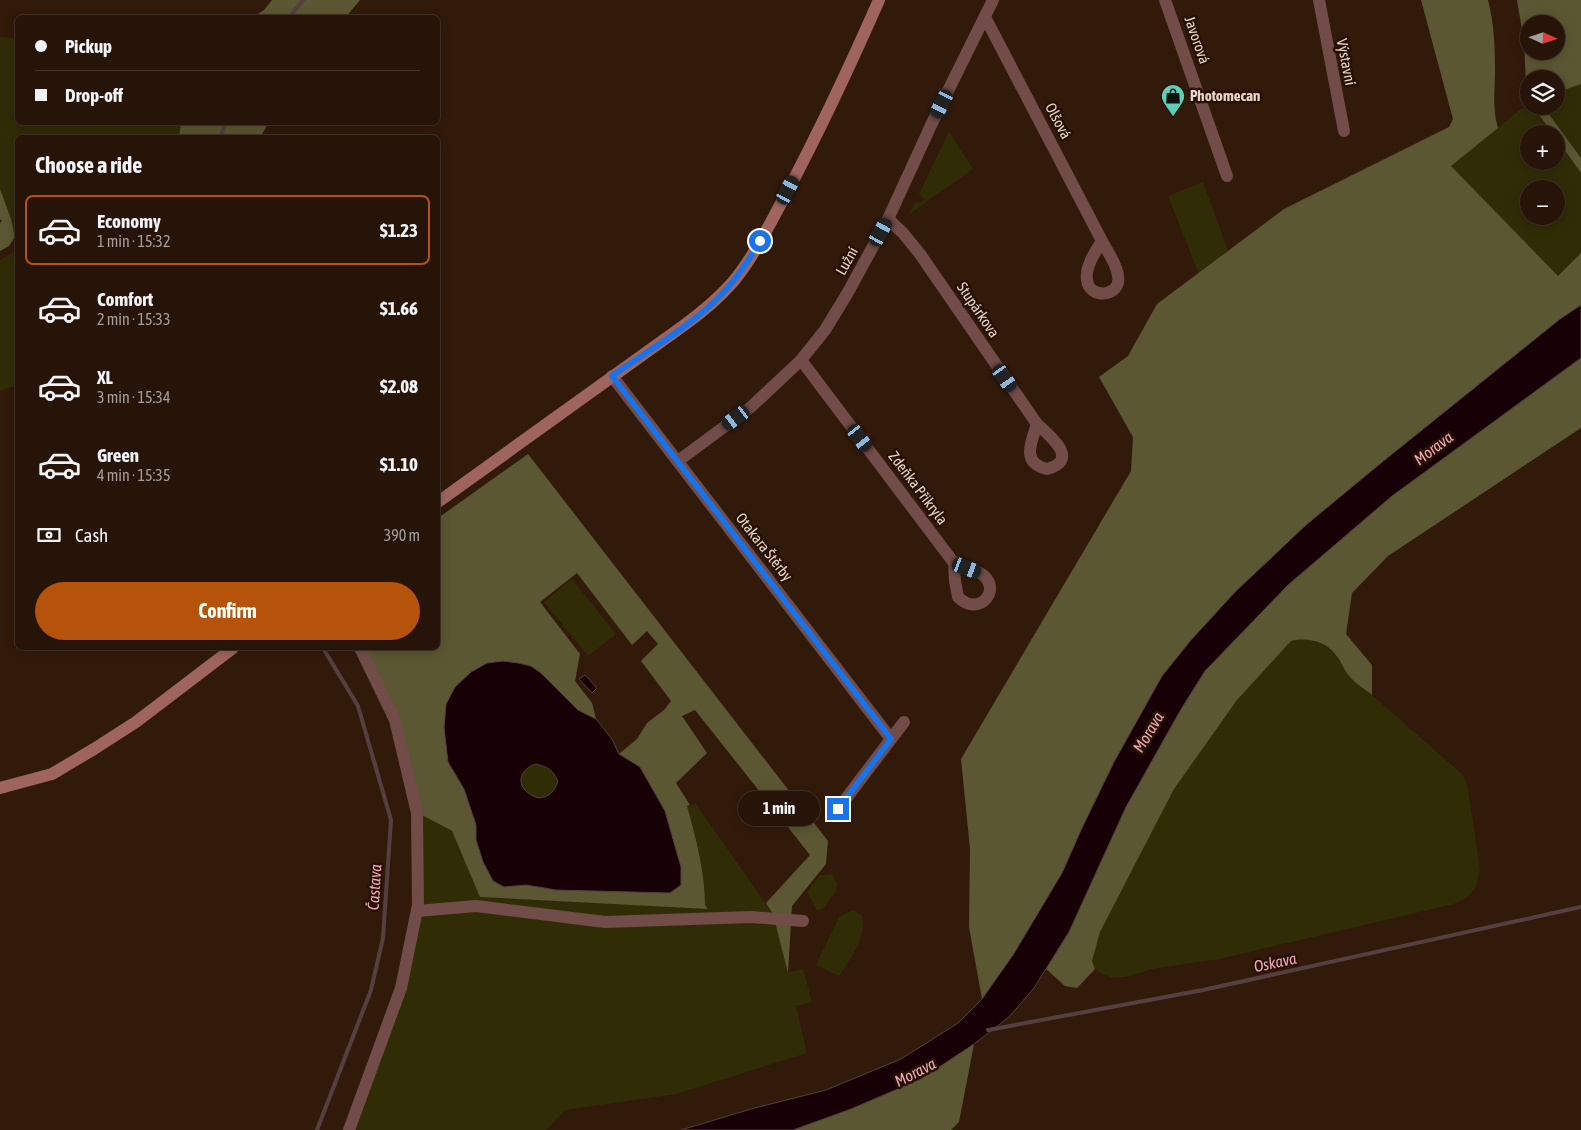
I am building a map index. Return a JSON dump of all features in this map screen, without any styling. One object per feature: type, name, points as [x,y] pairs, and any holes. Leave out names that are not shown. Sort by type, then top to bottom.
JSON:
[{"type":"main road","points":[[440,501],[700,314],[722,294],[742,270],[802,164],[841,86],[879,0]]},
{"type":"main road","points":[[0,788],[52,774],[94,749],[136,722],[230,650]]},
{"type":"street","name":"Lužní","points":[[678,462],[751,407],[802,360],[824,330],[847,294],[888,219],[933,121],[993,0]]},
{"type":"street","name":"Javorová","points":[[1165,0],[1227,176]]},
{"type":"street","name":"Výstavní","points":[[1319,0],[1344,131]]},
{"type":"street","name":"Olšová","points":[[985,17],[1102,241]]},
{"type":"street","name":"Stupárkova","points":[[888,219],[904,233],[920,254],[1037,424]]},
{"type":"street","name":"Zdeňka Přikryla","points":[[802,360],[954,563]]},
{"type":"street","name":"Otakara Štěrby","points":[[612,376],[891,739]]},
{"type":"street","points":[[349,1130],[401,988],[417,911],[417,813],[395,720],[361,650]]},
{"type":"street","points":[[838,809],[904,722]]},
{"type":"street","points":[[417,911],[476,906],[605,922],[751,917],[803,920]]},
{"type":"shaded area","points":[[272,0],[360,0],[348,15],[256,15],[264,10]]},
{"type":"shaded area","points":[[1421,0],[1488,0],[1494,35],[1494,106],[1498,128],[1451,166],[1558,276],[1581,253],[1581,305],[1560,319],[1306,525],[1235,592],[1191,640],[1162,676],[1114,762],[1062,873],[1013,955],[982,999],[969,927],[970,849],[961,759],[1131,471],[1133,437],[1099,377],[1128,356],[1157,304],[1284,209],[1449,127],[1453,119]]},
{"type":"shaded area","points":[[1517,0],[1581,0],[1581,84],[1565,90],[1565,70],[1525,70],[1525,60],[1565,60],[1565,15],[1520,15],[1520,18]]},
{"type":"shaded area","points":[[0,37],[15,38],[15,125],[181,125],[179,135],[15,135],[15,244],[0,202]]},
{"type":"shaded area","points":[[1581,84],[1581,158],[1565,136],[1565,125],[1557,125],[1549,115],[1565,115],[1565,90]]},
{"type":"shaded area","points":[[1520,110],[1520,115],[1539,115],[1546,125],[1520,125],[1520,170],[1565,170],[1565,151],[1581,173],[1581,253],[1558,277],[1451,166]]},
{"type":"shaded area","points":[[1539,115],[1549,115],[1557,125],[1546,125]]},
{"type":"shaded area","points":[[181,125],[268,125],[261,135],[179,135]]},
{"type":"shaded area","points":[[949,132],[973,169],[909,214],[916,201],[920,203],[925,200],[919,194]]},
{"type":"shaded area","points":[[1565,136],[1581,158],[1581,173],[1565,151]]},
{"type":"shaded area","points":[[1203,182],[1228,251],[1199,274],[1168,196]]},
{"type":"shaded area","points":[[0,189],[11,219],[15,237],[9,246],[0,251],[0,223],[2,221],[0,219]]},
{"type":"shaded area","points":[[15,251],[15,386],[0,391],[0,260]]},
{"type":"shaded area","points":[[1581,358],[1581,428],[1388,556],[1352,593],[1346,634],[1372,665],[1372,695],[1350,677],[1337,657],[1326,646],[1309,640],[1291,641],[1237,700],[1174,789],[1100,932],[1092,961],[1095,969],[1077,988],[1065,986],[1046,969],[1069,932],[1126,807],[1180,711],[1205,671],[1288,585],[1392,496]]},
{"type":"shaded area","points":[[528,454],[828,841],[826,864],[792,906],[788,973],[773,914],[766,903],[810,855],[695,710],[682,716],[707,753],[676,783],[690,805],[687,806],[699,855],[705,905],[708,909],[480,897],[452,831],[422,815],[367,650],[440,650],[440,517]],"holes":[[[577,573],[632,645],[647,631],[658,644],[641,661],[671,701],[664,710],[647,723],[637,739],[619,754],[640,767],[665,811],[681,867],[681,885],[670,893],[556,890],[526,885],[504,887],[476,840],[476,825],[464,789],[448,762],[487,663],[513,663],[531,668],[546,679],[578,711],[596,719],[592,703],[575,681],[580,654],[540,602]]]},
{"type":"shaded area","points":[[572,579],[616,634],[588,656],[544,602]]},
{"type":"shaded area","points":[[1298,639],[1322,644],[1333,652],[1351,678],[1463,775],[1468,788],[1480,870],[1476,887],[1467,897],[1454,904],[1219,959],[1156,968],[1125,977],[1113,978],[1102,974],[1095,969],[1092,961],[1100,932],[1174,789],[1237,700],[1291,641]]},
{"type":"shaded area","points":[[536,764],[550,770],[558,781],[551,793],[538,798],[525,790],[521,781],[525,770]]},
{"type":"shaded area","points":[[696,804],[773,914],[788,972],[803,969],[812,1002],[796,1006],[807,1053],[676,1094],[565,1110],[546,1130],[352,1130],[404,989],[422,815],[452,831],[481,897],[708,908],[705,905],[702,867],[697,842],[687,806]]},
{"type":"shaded area","points":[[832,874],[837,884],[835,893],[823,909],[817,910],[807,892],[820,875]]},
{"type":"shaded area","points":[[853,910],[862,916],[862,932],[856,948],[839,976],[816,965],[839,917]]},
{"type":"shaded area","points":[[974,1044],[959,1122],[951,1130],[793,1130],[851,1109],[921,1079]]},
{"type":"water","name":"Morava","points":[[1581,305],[1581,358],[1392,496],[1288,585],[1205,671],[1180,711],[1126,807],[1069,932],[1034,988],[1009,1017],[974,1044],[921,1079],[851,1109],[793,1130],[681,1130],[751,1109],[826,1090],[901,1059],[958,1023],[982,999],[1013,955],[1062,873],[1114,762],[1162,676],[1191,640],[1235,592],[1306,525],[1560,319]]},
{"type":"water","points":[[503,661],[531,666],[541,673],[578,710],[596,719],[612,739],[619,754],[640,767],[665,811],[681,867],[681,885],[670,893],[556,890],[526,885],[504,887],[493,881],[483,862],[476,840],[476,825],[464,789],[448,762],[444,728],[446,704],[455,687],[471,672],[487,663]],"holes":[[[536,764],[547,768],[558,781],[551,793],[538,798],[525,790],[521,781],[525,770]]]},
{"type":"water","points":[[585,675],[597,688],[592,693],[579,679]]},
{"type":"waterway","name":"Častava","points":[[291,15],[303,0]]},
{"type":"waterway","name":"Častava","points":[[221,135],[225,125]]},
{"type":"waterway","name":"Častava","points":[[317,1130],[371,990],[383,938],[391,820],[358,706],[324,650]]},
{"type":"waterway","name":"Oskava","points":[[988,1030],[1203,990],[1581,907]]},
{"type":"place","name":"Photomecan","points":[[1173,117]]},
{"type":"route","points":[[760,241],[742,270],[711,305],[612,376],[891,739],[838,809]]}]
